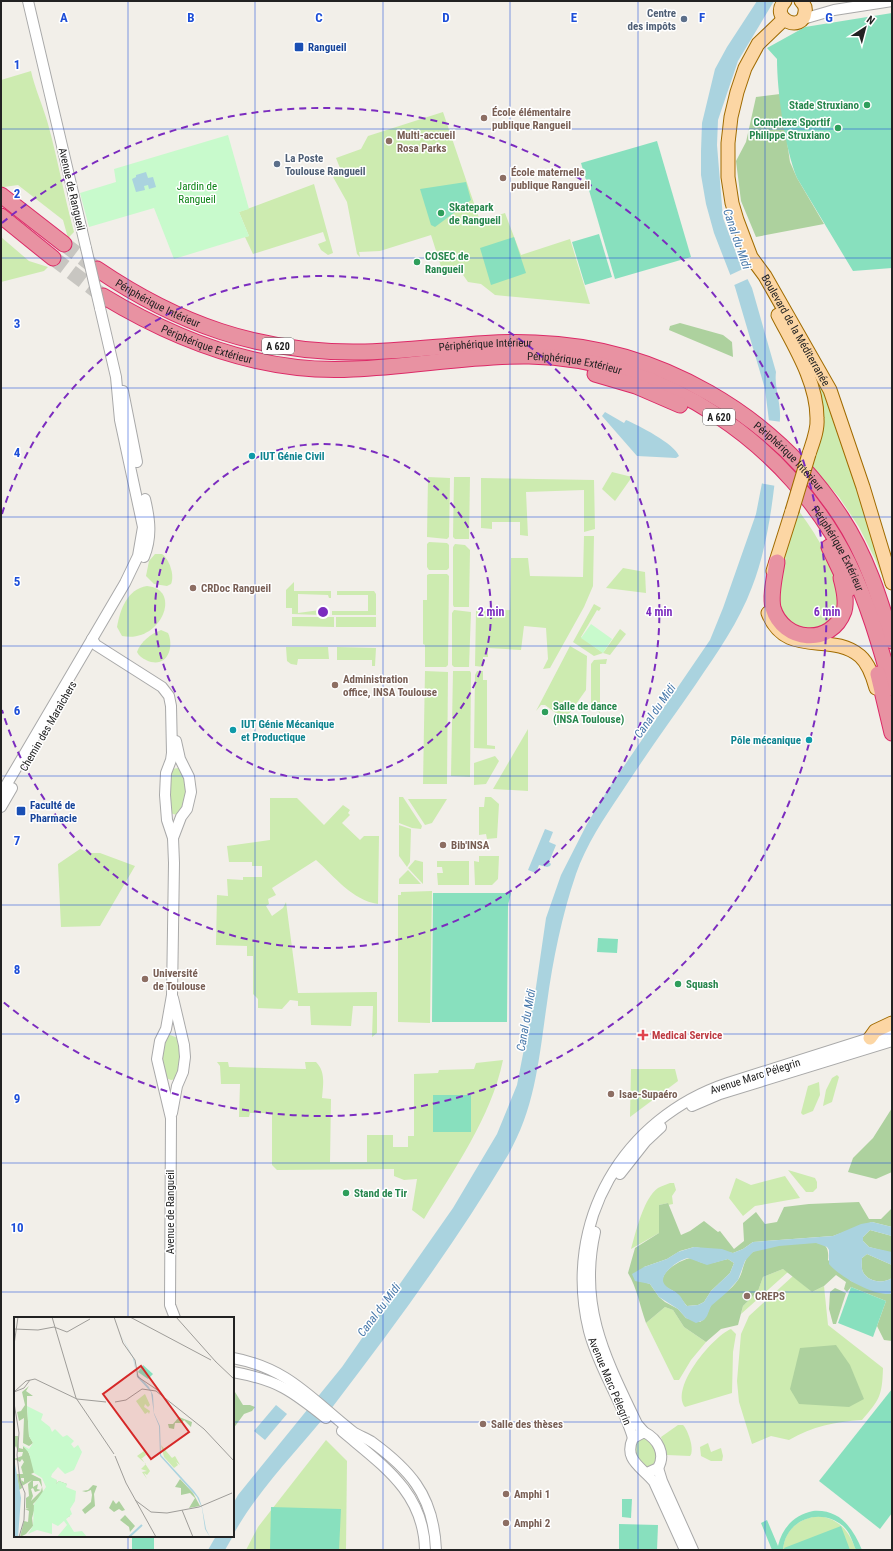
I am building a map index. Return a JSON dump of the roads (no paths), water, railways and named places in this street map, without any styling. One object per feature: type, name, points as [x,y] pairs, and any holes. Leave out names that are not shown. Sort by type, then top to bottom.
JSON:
[{"type":"highway","points":[[1,195],[64,244]]},
{"type":"highway","points":[[1,216],[53,258]]},
{"type":"highway","name":"Périphérique Intérieur","points":[[97,269],[135,294],[184,319],[222,333],[280,347],[357,352],[476,344],[538,343],[578,347],[608,353],[642,363],[677,376],[725,401],[745,415],[770,435],[806,471],[842,518],[859,550],[874,583],[888,621],[892,641]]},
{"type":"highway","name":"Périphérique Extérieur","points":[[102,302],[133,314],[187,340],[216,350],[267,363],[296,367],[350,370],[474,359],[527,356],[552,357],[588,362],[623,371],[648,379],[685,397],[706,408],[739,431],[768,455],[788,475],[818,512],[833,535],[862,593],[892,688]]},
{"type":"highway","points":[[474,359],[493,363],[559,367],[611,378],[636,386],[675,402],[710,421],[739,442],[783,480],[809,514],[839,568],[865,628],[892,734]]},
{"type":"highway","points":[[777,562],[772,596],[776,616],[782,625],[789,631],[799,636],[819,636],[827,632],[834,626],[844,611],[845,596],[839,568]]},
{"type":"main road","points":[[785,1],[781,10],[784,19],[787,22],[796,23],[803,19],[806,13],[802,2]]},
{"type":"main road","name":"Boulevard de la Méditerranée","points":[[784,19],[765,36],[751,55],[737,92],[729,129],[728,161],[731,197],[736,220],[750,257],[765,276],[830,390],[868,502],[892,583]]},
{"type":"main road","points":[[750,257],[805,371],[814,397],[818,419],[777,562],[769,582],[766,598],[767,610],[770,620],[777,629],[787,637],[806,643],[838,646],[860,656],[869,667],[892,734]]},
{"type":"main road","points":[[870,1038],[875,1031],[892,1023]]},
{"type":"street","name":"Avenue de Rangueil","points":[[28,1],[86,248],[102,302],[116,376],[120,420],[147,526]]},
{"type":"street","points":[[803,19],[834,10],[892,1]]},
{"type":"street","points":[[802,2],[834,10]]},
{"type":"street","name":"Chemin des Maraîchers","points":[[1,807],[96,641],[134,568],[147,526]]},
{"type":"street","name":"Avenue de Rangueil","points":[[96,641],[162,686],[169,696],[171,706],[172,742],[170,765],[164,784],[165,806],[173,838],[172,994],[157,1059],[171,1118]]},
{"type":"street","name":"Avenue de Rangueil","points":[[96,641],[156,676],[166,683],[173,692],[176,702],[177,748],[189,777],[190,802],[181,818],[173,838]]},
{"type":"street","name":"Chemin des Maraîchers","points":[[1,794],[96,641]]},
{"type":"street","points":[[170,765],[177,763],[185,768]]},
{"type":"street","points":[[167,814],[174,819],[181,818]]},
{"type":"street","name":"Avenue de Rangueil","points":[[165,1317],[170,1305],[171,1118],[179,1080],[183,1072],[185,1057],[172,994]]},
{"type":"street","name":"Avenue Marc Pélegrin","points":[[633,1438],[629,1425],[597,1355],[586,1318],[583,1291],[583,1258],[588,1232],[598,1203],[613,1172],[625,1155],[658,1121],[676,1108],[706,1092],[728,1083],[892,1031]]},
{"type":"street","points":[[164,1034],[173,1032],[182,1037]]},
{"type":"street","name":"Avenue Marc Pélegrin","points":[[644,1432],[637,1424],[604,1353],[597,1331],[590,1291],[591,1254],[598,1222],[620,1174],[659,1128],[695,1104],[744,1087],[892,1041]]},
{"type":"street","points":[[161,1078],[170,1083],[175,1083],[179,1080]]},
{"type":"street","name":"Avenue de Rangueil","points":[[170,1305],[175,1317]]},
{"type":"street","points":[[234,1358],[256,1363],[273,1370],[302,1395],[335,1420],[377,1446],[415,1483],[429,1507],[435,1535],[436,1550]]},
{"type":"street","points":[[234,1372],[271,1381],[302,1395]]},
{"type":"street","points":[[335,1420],[393,1475],[405,1489],[415,1505],[422,1523],[425,1550]]},
{"type":"street","points":[[684,1550],[654,1482],[647,1473],[638,1467],[630,1456],[630,1443],[633,1438],[644,1432],[654,1439],[661,1451],[662,1458],[658,1468],[662,1481],[693,1550]]},
{"type":"street","points":[[647,1473],[658,1468]]},
{"type":"water","points":[[757,1],[774,1],[738,61],[718,120],[717,145],[723,218],[741,266],[752,288],[776,372],[776,383],[780,407],[775,482],[764,548],[759,568],[741,613],[727,637],[608,812],[590,842],[580,863],[566,905],[558,937],[549,987],[539,1062],[531,1100],[525,1118],[508,1155],[468,1219],[403,1313],[334,1405],[268,1484],[243,1518],[234,1533],[234,1502],[238,1495],[342,1367],[453,1208],[497,1134],[517,1085],[536,987],[546,918],[561,875],[587,824],[607,791],[710,640],[723,608],[756,514],[762,483],[769,421],[765,389],[735,287],[714,233],[706,204],[701,175],[702,123],[715,69],[727,47]]},
{"type":"water","points":[[146,172],[148,178],[153,177],[156,187],[149,189],[148,185],[144,186],[145,190],[136,192],[132,179],[136,177],[136,175]]},
{"type":"water","points":[[605,412],[624,423],[626,420],[656,435],[671,446],[679,456],[676,458],[637,456],[602,416]]},
{"type":"water","points":[[545,829],[553,832],[549,842],[556,845],[549,862],[551,864],[550,866],[547,867],[539,865],[536,873],[528,870]]},
{"type":"water","points":[[872,1222],[892,1227],[892,1236],[870,1230],[863,1237],[863,1241],[869,1247],[892,1252],[892,1265],[867,1254],[862,1258],[862,1269],[868,1278],[876,1281],[884,1281],[892,1278],[892,1293],[890,1294],[874,1292],[848,1279],[829,1264],[829,1250],[827,1247],[816,1243],[779,1246],[753,1252],[745,1261],[738,1280],[711,1306],[704,1320],[696,1323],[686,1318],[678,1309],[659,1297],[650,1284],[635,1281],[632,1274],[644,1267],[667,1259],[678,1252],[694,1247],[722,1249],[733,1253],[743,1249],[753,1242],[833,1236],[861,1224]],"holes":[[[688,1258],[707,1265],[728,1259],[734,1263],[730,1273],[711,1291],[704,1302],[698,1305],[687,1306],[679,1295],[666,1286],[663,1281],[666,1272],[675,1264],[684,1259]]]},
{"type":"water","points":[[276,1405],[287,1414],[265,1440],[254,1431]]},
{"type":"water","points":[[215,1537],[232,1537],[225,1550],[208,1550]]},
{"type":"tunnel","points":[[64,244],[97,269]]},
{"type":"tunnel","points":[[53,258],[103,296]]},
{"type":"place","name":"Centre des impôts","points":[[684,19]]},
{"type":"place","name":"Rangueil","points":[[299,47]]},
{"type":"place","name":"Stade Struxiano","points":[[867,105]]},
{"type":"place","name":"École élémentaire publique Rangueil","points":[[484,118]]},
{"type":"place","name":"Complexe Sportif Philippe Struxiano","points":[[838,128]]},
{"type":"place","name":"Multi-accueil Rosa Parks","points":[[389,141]]},
{"type":"place","name":"La Poste Toulouse Rangueil","points":[[277,164]]},
{"type":"place","name":"École maternelle publique Rangueil","points":[[503,178]]},
{"type":"place","name":"Skatepark de Rangueil","points":[[441,213]]},
{"type":"place","name":"COSEC de Rangueil","points":[[417,262]]},
{"type":"place","name":"IUT Génie Civil","points":[[252,456]]},
{"type":"place","name":"CRDoc Rangueil","points":[[193,588]]},
{"type":"place","name":"Administration office, INSA Toulouse","points":[[335,685]]},
{"type":"place","name":"Salle de dance (INSA Toulouse)","points":[[545,712]]},
{"type":"place","name":"IUT Génie Mécanique et Productique","points":[[233,730]]},
{"type":"place","name":"Pôle mécanique","points":[[809,740]]},
{"type":"place","name":"Faculté de Pharmacie","points":[[21,811]]},
{"type":"place","name":"Bib'INSA","points":[[443,845]]},
{"type":"place","name":"Université de Toulouse","points":[[145,979]]},
{"type":"place","name":"Squash","points":[[678,984]]},
{"type":"place","name":"Medical Service","points":[[643,1035]]},
{"type":"place","name":"Isae-Supaéro","points":[[611,1094]]},
{"type":"place","name":"Stand de Tir","points":[[346,1193]]},
{"type":"place","name":"CREPS","points":[[747,1296]]},
{"type":"place","name":"Salle des thèses","points":[[483,1424]]},
{"type":"place","name":"Amphi 1","points":[[506,1494]]},
{"type":"place","name":"Amphi 2","points":[[506,1523]]},
{"type":"park label","name":"Jardin de Rangueil","points":[[197,192]]},
{"type":"water label","name":"Canal du Midi","points":[[737,239]]},
{"type":"water label","name":"Canal du Midi","points":[[655,711]]},
{"type":"water label","name":"Canal du Midi","points":[[526,1020]]},
{"type":"water label","name":"Canal du Midi","points":[[379,1310]]}]
